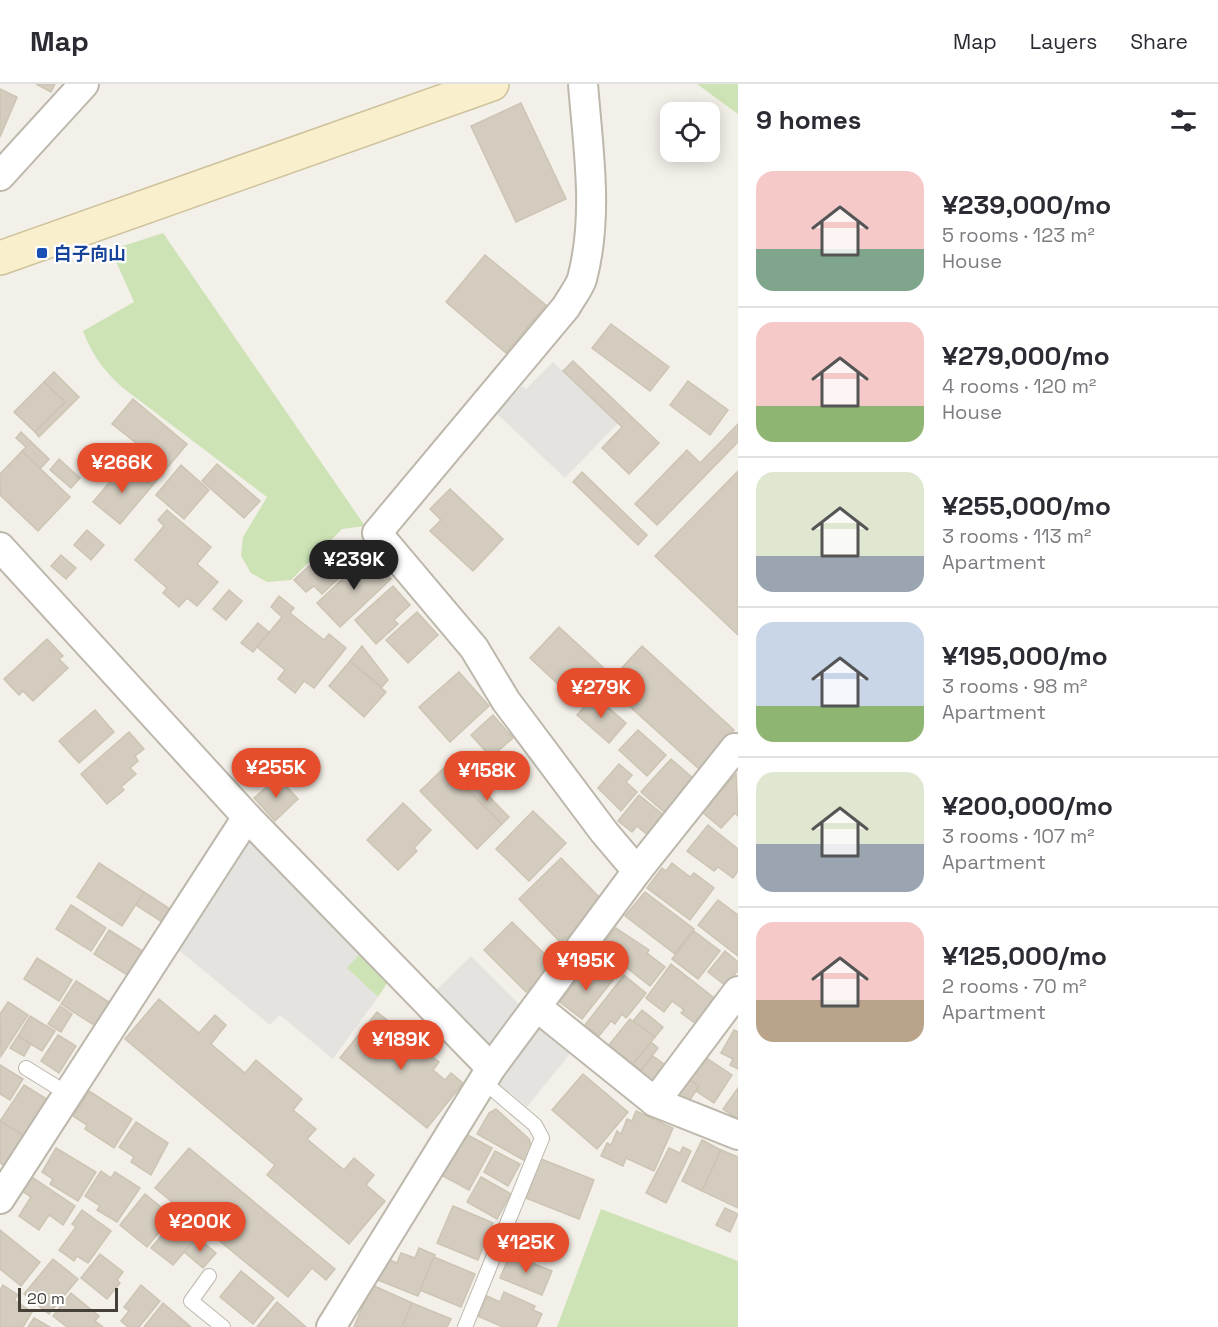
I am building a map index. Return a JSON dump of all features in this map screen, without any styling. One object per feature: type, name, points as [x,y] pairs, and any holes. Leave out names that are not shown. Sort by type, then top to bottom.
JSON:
[{"type":"street","points":[[0,176],[84,84]]},
{"type":"street","points":[[0,258],[492,84]]},
{"type":"street","points":[[583,84],[591,176],[591,227],[582,281],[566,307],[377,532],[474,648],[506,701],[604,832],[637,871]]},
{"type":"street","points":[[0,547],[487,1075]]},
{"type":"street","points":[[331,1327],[487,1075],[637,871],[737,748]]},
{"type":"street","points":[[0,1198],[247,817]]},
{"type":"street","points":[[655,1102],[738,990]]},
{"type":"street","points":[[537,1006],[655,1102],[738,1135]]},
{"type":"lane","points":[[26,1068],[68,1094]]},
{"type":"lane","points":[[465,1327],[542,1138],[535,1125],[487,1075]]},
{"type":"lane","points":[[209,1276],[191,1301],[224,1327]]},
{"type":"green space","points":[[697,84],[738,84],[738,114]]},
{"type":"green space","points":[[163,233],[365,526],[342,529],[291,580],[267,582],[251,573],[241,556],[243,537],[267,497],[123,388],[99,362],[83,331],[134,302],[111,250]]},
{"type":"green space","points":[[363,950],[390,979],[378,997],[346,968]]},
{"type":"green space","points":[[601,1209],[738,1261],[738,1327],[557,1327]]},
{"type":"shaded area","points":[[553,362],[618,423],[565,478],[496,413],[522,386],[526,389]]},
{"type":"shaded area","points":[[255,839],[363,950],[347,968],[378,997],[333,1059],[280,1015],[270,1025],[176,948],[239,841]]},
{"type":"shaded area","points":[[471,956],[523,1008],[497,1041],[483,1046],[433,993]]},
{"type":"shaded area","points":[[538,1025],[573,1050],[527,1107],[495,1081]]},
{"type":"building","points":[[36,84],[55,84],[51,92]]},
{"type":"building","points":[[0,89],[17,97],[0,137]]},
{"type":"building","points":[[521,103],[566,199],[516,222],[471,126]]},
{"type":"building","points":[[485,255],[546,305],[506,353],[446,302]]},
{"type":"building","points":[[611,324],[669,367],[650,391],[592,348]]},
{"type":"building","points":[[573,361],[659,443],[629,474],[602,448],[622,427],[563,371]]},
{"type":"building","points":[[54,372],[79,397],[39,437],[35,432],[65,402],[44,382]]},
{"type":"building","points":[[688,381],[728,410],[710,435],[670,405]]},
{"type":"building","points":[[44,382],[65,402],[35,432],[14,412]]},
{"type":"building","points":[[133,399],[187,444],[152,486],[125,464],[140,446],[112,424]]},
{"type":"building","points":[[738,424],[738,442],[657,525],[635,504],[687,450],[700,463]]},
{"type":"building","points":[[21,432],[49,459],[40,469],[22,451],[26,447],[16,438]]},
{"type":"building","points":[[22,451],[70,497],[38,531],[0,495],[0,474]]},
{"type":"building","points":[[59,459],[80,478],[71,488],[50,470]]},
{"type":"building","points":[[125,464],[152,486],[120,524],[93,502]]},
{"type":"building","points":[[217,464],[260,501],[244,518],[202,481]]},
{"type":"building","points":[[181,465],[209,490],[184,519],[156,495]]},
{"type":"building","points":[[738,471],[738,635],[655,556]]},
{"type":"building","points":[[582,472],[647,535],[638,545],[573,482]]},
{"type":"building","points":[[450,489],[503,539],[473,571],[430,531],[441,520],[430,509]]},
{"type":"building","points":[[167,510],[211,547],[197,564],[218,582],[197,606],[187,598],[179,607],[163,593],[167,588],[135,560],[164,526],[158,520]]},
{"type":"building","points":[[87,530],[104,545],[91,560],[74,545]]},
{"type":"building","points":[[335,542],[352,561],[341,571],[344,573],[322,594],[314,586],[306,592],[294,580]]},
{"type":"building","points":[[61,555],[76,568],[66,579],[51,566]]},
{"type":"building","points":[[368,555],[391,579],[340,627],[317,603]]},
{"type":"building","points":[[393,586],[410,605],[394,620],[398,624],[376,644],[355,620]]},
{"type":"building","points":[[229,590],[242,601],[226,620],[213,609]]},
{"type":"building","points":[[279,596],[294,608],[290,613],[324,640],[329,634],[346,648],[314,688],[304,681],[295,693],[278,679],[285,670],[257,647],[282,617],[271,607]]},
{"type":"building","points":[[417,612],[438,635],[408,663],[386,640]]},
{"type":"building","points":[[258,623],[269,632],[253,652],[241,643]]},
{"type":"building","points":[[559,627],[607,671],[593,688],[590,685],[576,701],[530,658]]},
{"type":"building","points":[[47,639],[63,656],[59,659],[68,668],[33,701],[23,691],[19,695],[4,679]]},
{"type":"building","points":[[362,646],[388,680],[382,687],[350,661]]},
{"type":"building","points":[[642,646],[734,730],[699,769],[606,685]]},
{"type":"building","points":[[350,661],[386,692],[364,717],[329,686]]},
{"type":"building","points":[[459,672],[489,706],[450,742],[419,707]]},
{"type":"building","points":[[594,695],[626,723],[609,743],[577,715]]},
{"type":"building","points":[[95,710],[114,732],[79,763],[59,741]]},
{"type":"building","points":[[493,715],[513,738],[491,757],[471,735]]},
{"type":"building","points":[[638,730],[666,755],[647,776],[619,750]]},
{"type":"building","points":[[129,732],[144,749],[135,756],[138,761],[130,768],[136,774],[121,787],[124,790],[107,804],[81,774]]},
{"type":"building","points":[[671,759],[694,779],[664,812],[641,792]]},
{"type":"building","points":[[619,764],[632,775],[626,782],[637,792],[621,811],[598,788]]},
{"type":"building","points":[[445,767],[502,824],[477,849],[420,791]]},
{"type":"building","points":[[736,774],[738,816],[735,813],[721,828],[702,812]]},
{"type":"building","points":[[278,777],[298,799],[275,821],[254,798]]},
{"type":"building","points":[[473,780],[509,817],[502,824],[465,787]]},
{"type":"building","points":[[639,795],[666,817],[650,837],[637,826],[632,832],[618,821]]},
{"type":"building","points":[[403,803],[431,830],[414,848],[417,851],[398,870],[367,840]]},
{"type":"building","points":[[533,811],[566,843],[529,881],[496,849]]},
{"type":"building","points":[[708,825],[738,849],[738,871],[733,878],[718,867],[714,871],[687,851]]},
{"type":"building","points":[[561,858],[604,902],[561,943],[519,899]]},
{"type":"building","points":[[99,863],[144,892],[122,926],[77,897]]},
{"type":"building","points":[[672,863],[690,877],[694,873],[714,888],[690,920],[647,888],[662,868],[666,871]]},
{"type":"building","points":[[144,892],[170,909],[162,922],[136,905]]},
{"type":"building","points":[[645,892],[694,929],[675,954],[625,916]]},
{"type":"building","points":[[718,900],[738,915],[738,956],[698,925]]},
{"type":"building","points":[[71,905],[106,928],[91,951],[56,929]]},
{"type":"building","points":[[512,922],[555,964],[526,992],[484,950]]},
{"type":"building","points":[[616,928],[649,950],[647,953],[665,967],[650,986],[618,961],[623,955],[605,941]]},
{"type":"building","points":[[109,930],[144,952],[129,976],[94,954]]},
{"type":"building","points":[[694,931],[720,951],[698,979],[672,959]]},
{"type":"building","points":[[725,951],[738,962],[738,970],[726,986],[708,972]]},
{"type":"building","points":[[37,958],[72,980],[59,1001],[24,979]]},
{"type":"building","points":[[671,964],[718,1001],[699,1026],[681,1013],[684,1010],[672,1001],[664,1012],[646,998]]},
{"type":"building","points":[[595,966],[613,980],[582,1019],[560,1002],[584,971],[589,974]]},
{"type":"building","points":[[624,975],[646,993],[626,1018],[622,1014],[615,1024],[611,1021],[599,1036],[585,1025]]},
{"type":"building","points":[[76,981],[112,1004],[97,1027],[61,1004]]},
{"type":"building","points":[[159,999],[199,1033],[215,1015],[226,1025],[211,1044],[245,1073],[256,1060],[302,1099],[293,1110],[316,1129],[307,1139],[344,1170],[354,1158],[374,1175],[366,1185],[385,1201],[349,1244],[267,1175],[275,1165],[125,1039]]},
{"type":"building","points":[[8,1002],[28,1015],[1,1056],[0,1014]]},
{"type":"building","points":[[60,1006],[72,1014],[61,1032],[48,1024]]},
{"type":"building","points":[[642,1010],[663,1027],[655,1037],[633,1021]]},
{"type":"building","points":[[377,1012],[396,1027],[389,1035],[402,1045],[408,1037],[439,1062],[433,1070],[445,1080],[451,1073],[463,1083],[427,1128],[340,1058]]},
{"type":"building","points":[[30,1016],[55,1031],[42,1051],[18,1036]]},
{"type":"building","points":[[630,1019],[655,1037],[633,1064],[609,1045]]},
{"type":"building","points":[[734,1030],[738,1032],[738,1069],[730,1065],[733,1059],[721,1053]]},
{"type":"building","points":[[58,1035],[76,1046],[59,1073],[41,1061]]},
{"type":"building","points":[[18,1036],[31,1044],[24,1056],[10,1048]]},
{"type":"building","points":[[651,1042],[658,1048],[641,1070],[633,1064]]},
{"type":"building","points":[[702,1055],[732,1075],[714,1103],[696,1091],[699,1086],[686,1078]]},
{"type":"building","points":[[653,1056],[665,1065],[651,1083],[639,1073]]},
{"type":"building","points":[[0,1065],[23,1079],[10,1100],[0,1094]]},
{"type":"building","points":[[583,1074],[628,1112],[597,1149],[552,1110]]},
{"type":"building","points":[[686,1078],[699,1086],[688,1103],[675,1094]]},
{"type":"building","points":[[24,1085],[53,1103],[29,1139],[0,1121]]},
{"type":"building","points":[[738,1088],[738,1119],[723,1109]]},
{"type":"building","points":[[89,1091],[132,1119],[114,1148],[85,1129],[87,1125],[73,1116]]},
{"type":"building","points":[[496,1109],[529,1139],[532,1149],[527,1162],[477,1134],[489,1113]]},
{"type":"building","points":[[636,1111],[673,1128],[654,1171],[626,1158],[623,1166],[601,1156],[607,1143],[611,1145],[617,1131],[621,1134],[627,1119],[632,1121]]},
{"type":"building","points":[[0,1121],[29,1139],[10,1169],[0,1163]]},
{"type":"building","points":[[136,1122],[168,1143],[151,1175],[131,1162],[134,1157],[119,1147]]},
{"type":"building","points":[[466,1134],[492,1148],[469,1190],[443,1176]]},
{"type":"building","points":[[702,1140],[721,1150],[702,1191],[682,1181]]},
{"type":"building","points":[[683,1147],[691,1151],[666,1203],[646,1193],[669,1148],[680,1153]]},
{"type":"building","points":[[56,1148],[96,1172],[78,1201],[50,1184],[53,1179],[42,1172]]},
{"type":"building","points":[[189,1148],[335,1269],[326,1280],[312,1268],[288,1297],[155,1188]]},
{"type":"building","points":[[721,1150],[738,1157],[738,1208],[702,1191]]},
{"type":"building","points":[[495,1151],[520,1164],[508,1186],[484,1172]]},
{"type":"building","points":[[541,1159],[594,1180],[579,1219],[526,1198]]},
{"type":"building","points":[[101,1171],[111,1178],[115,1172],[140,1188],[117,1222],[97,1210],[100,1206],[85,1196]]},
{"type":"building","points":[[32,1177],[75,1206],[63,1225],[49,1215],[39,1230],[19,1216],[31,1197],[22,1191]]},
{"type":"building","points":[[481,1177],[511,1194],[497,1219],[467,1202]]},
{"type":"building","points":[[145,1194],[172,1216],[147,1247],[120,1225]]},
{"type":"building","points":[[453,1206],[493,1223],[478,1260],[437,1243]]},
{"type":"building","points":[[725,1208],[738,1214],[730,1232],[716,1225]]},
{"type":"building","points":[[82,1210],[111,1231],[88,1263],[77,1256],[74,1261],[59,1250],[76,1227],[72,1224]]},
{"type":"building","points":[[176,1219],[197,1237],[173,1265],[151,1248]]},
{"type":"building","points":[[0,1230],[40,1262],[21,1286],[0,1269]]},
{"type":"building","points":[[197,1237],[216,1253],[203,1268],[184,1252]]},
{"type":"building","points":[[419,1248],[435,1255],[418,1296],[378,1280],[387,1259],[397,1263],[401,1253],[415,1258]]},
{"type":"building","points":[[100,1254],[123,1272],[117,1280],[120,1283],[107,1299],[81,1278]]},
{"type":"building","points":[[510,1254],[552,1271],[542,1295],[500,1278]]},
{"type":"building","points":[[434,1257],[475,1274],[461,1307],[420,1290]]},
{"type":"building","points":[[53,1259],[78,1279],[49,1314],[24,1294]]},
{"type":"building","points":[[241,1271],[274,1298],[253,1324],[220,1297]]},
{"type":"building","points":[[3,1285],[18,1295],[14,1300],[32,1312],[23,1327],[0,1327],[0,1290]]},
{"type":"building","points":[[141,1285],[160,1301],[139,1327],[128,1327],[121,1321],[129,1311],[124,1307]]},
{"type":"building","points":[[372,1285],[412,1303],[402,1327],[354,1327]]},
{"type":"building","points":[[504,1292],[535,1306],[533,1310],[542,1314],[536,1327],[503,1327],[478,1316],[487,1296],[500,1302]]},
{"type":"building","points":[[71,1293],[99,1316],[95,1321],[103,1327],[67,1327],[53,1316]]},
{"type":"building","points":[[277,1302],[306,1327],[257,1327]]},
{"type":"building","points":[[163,1303],[191,1327],[144,1327]]},
{"type":"building","points":[[412,1303],[451,1319],[447,1327],[402,1327]]},
{"type":"building","points":[[34,1318],[50,1327],[28,1327]]},
{"type":"place","name":"白子向山","points":[[42,253]]}]
